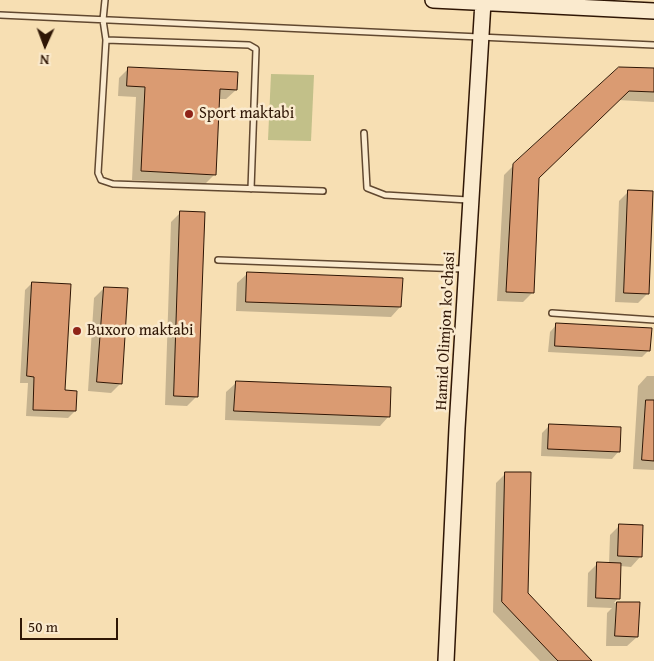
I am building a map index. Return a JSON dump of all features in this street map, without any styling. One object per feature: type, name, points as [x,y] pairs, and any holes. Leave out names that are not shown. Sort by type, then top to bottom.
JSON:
[{"type":"street","points":[[433,0],[654,11]]},
{"type":"street","name":"Hamid Olimjon ko'chasi","points":[[446,661],[457,428],[483,2]]},
{"type":"lane","points":[[104,0],[103,20],[106,40],[98,173],[101,180],[113,184],[323,191]]},
{"type":"lane","points":[[0,15],[654,45]]},
{"type":"lane","points":[[106,40],[249,46],[256,49],[251,188]]},
{"type":"lane","points":[[364,133],[367,188],[385,195],[471,200]]},
{"type":"lane","points":[[218,260],[467,270]]},
{"type":"lane","points":[[552,313],[654,320]]},
{"type":"shaded area","points":[[271,74],[314,75],[311,141],[268,140]]},
{"type":"building","points":[[128,67],[238,72],[237,90],[220,89],[216,175],[141,171],[145,87],[127,86]]},
{"type":"building","points":[[619,67],[654,68],[654,92],[629,91],[539,178],[534,293],[506,292],[513,164]]},
{"type":"building","points":[[628,190],[653,191],[649,294],[624,293]]},
{"type":"building","points":[[180,211],[205,212],[198,397],[174,396]]},
{"type":"building","points":[[247,272],[403,278],[401,307],[246,302]]},
{"type":"building","points":[[32,282],[71,284],[65,390],[77,391],[76,411],[33,410],[34,377],[27,376]]},
{"type":"building","points":[[104,287],[128,288],[122,384],[97,382]]},
{"type":"building","points":[[556,323],[652,328],[650,351],[555,346]]},
{"type":"building","points":[[236,381],[391,387],[390,417],[234,411]]},
{"type":"building","points":[[646,400],[654,400],[654,461],[642,460]]},
{"type":"building","points":[[549,424],[621,427],[620,452],[548,449]]},
{"type":"building","points":[[505,472],[531,472],[528,593],[592,661],[558,661],[502,602]]},
{"type":"building","points":[[619,524],[643,525],[642,557],[618,556]]},
{"type":"building","points":[[597,562],[621,563],[620,599],[596,598]]},
{"type":"building","points":[[617,602],[640,602],[638,637],[615,636]]},
{"type":"place","name":"Sport maktabi","points":[[189,114]]},
{"type":"place","name":"Buxoro maktabi","points":[[77,331]]}]
